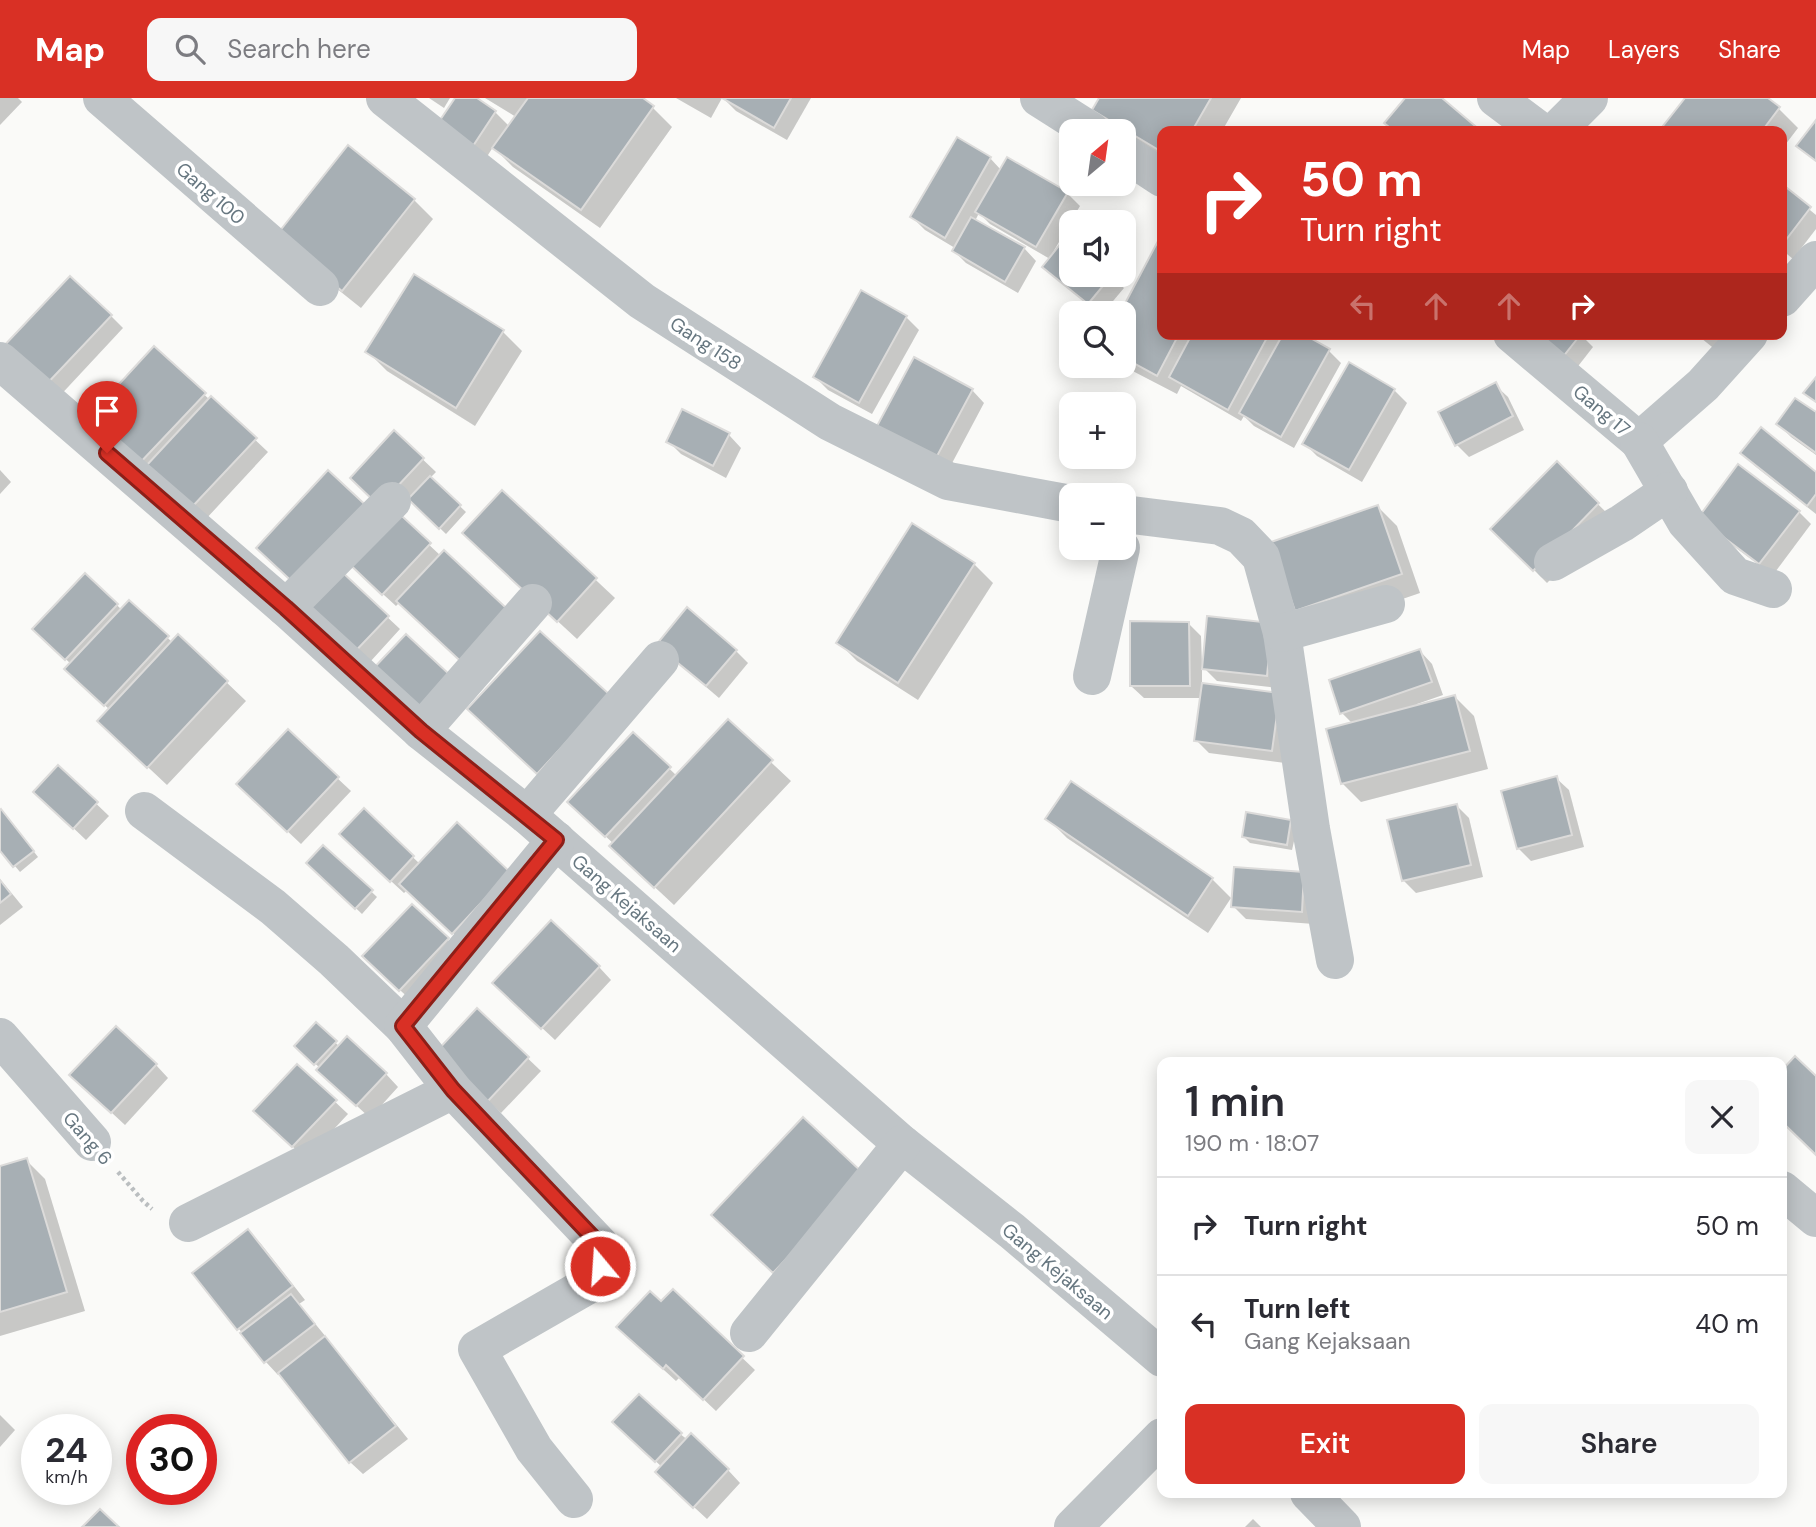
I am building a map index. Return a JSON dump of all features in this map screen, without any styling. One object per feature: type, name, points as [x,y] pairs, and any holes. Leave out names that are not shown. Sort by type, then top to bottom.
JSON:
[{"type":"street","name":"Gang 100","points":[[102,98],[320,288]]},
{"type":"street","name":"Gang 158","points":[[385,98],[642,301],[830,422],[948,481],[1059,502]]},
{"type":"street","points":[[1039,98],[1072,119]]},
{"type":"street","points":[[1496,98],[1533,126]]},
{"type":"street","points":[[1561,126],[1589,98]]},
{"type":"street","points":[[1136,161],[1157,175]]},
{"type":"street","points":[[1787,292],[1816,260]]},
{"type":"street","name":"Gang 17","points":[[1519,340],[1639,441],[1703,385],[1744,340]]},
{"type":"street","name":"Gang Kejaksaan","points":[[2,368],[286,608],[421,731],[556,840],[902,1144],[1012,1231],[1157,1354]]},
{"type":"street","points":[[1639,441],[1686,522],[1735,576],[1773,589]]},
{"type":"street","points":[[1553,562],[1622,523],[1669,491]]},
{"type":"street","points":[[286,608],[392,501]]},
{"type":"street","points":[[1136,528],[1220,526],[1241,536],[1261,557],[1282,633],[1311,829],[1335,960]]},
{"type":"street","points":[[1092,676],[1117,560]]},
{"type":"street","points":[[421,731],[533,603]]},
{"type":"street","points":[[1282,633],[1386,604]]},
{"type":"street","points":[[527,815],[660,660]]},
{"type":"street","points":[[144,811],[273,907],[403,1026],[453,1090],[600,1245],[600,1266],[590,1284],[477,1349],[534,1449],[574,1499]]},
{"type":"street","points":[[403,1026],[556,840]]},
{"type":"street","name":"Gang 6","points":[[0,1037],[92,1142]]},
{"type":"street","points":[[188,1223],[453,1090]]},
{"type":"street","points":[[749,1333],[902,1144]]},
{"type":"street","points":[[1787,1194],[1816,1218]]},
{"type":"street","points":[[1073,1527],[1157,1442]]},
{"type":"street","points":[[1314,1498],[1342,1527]]},
{"type":"path","name":"Gang 6","points":[[92,1142],[144,1202],[159,1215],[188,1223]]},
{"type":"building","points":[[455,98],[477,98],[496,111],[469,152],[434,129]]},
{"type":"building","points":[[528,98],[643,98],[654,106],[581,210],[492,148]]},
{"type":"building","points":[[722,98],[791,98],[774,128]]},
{"type":"building","points":[[1099,98],[1211,98],[1195,126],[1157,126],[1157,149],[1136,136],[1136,119],[1107,119],[1092,110]]},
{"type":"building","points":[[1405,98],[1442,98],[1475,126],[1388,126],[1384,123]]},
{"type":"building","points":[[1685,98],[1768,98],[1780,107],[1766,126],[1663,126]]},
{"type":"building","points":[[1816,120],[1816,161],[1796,146]]},
{"type":"building","points":[[957,137],[991,157],[945,238],[910,217]]},
{"type":"building","points":[[348,145],[415,199],[342,291],[275,237]]},
{"type":"building","points":[[1007,157],[1059,187],[1059,196],[1066,196],[1036,247],[975,212]]},
{"type":"building","points":[[1787,188],[1811,207],[1787,238]]},
{"type":"building","points":[[971,217],[1025,247],[1005,282],[952,251]]},
{"type":"building","points":[[1157,243],[1157,340],[1176,340],[1157,376],[1136,365],[1136,301],[1126,301]]},
{"type":"building","points":[[1059,246],[1059,281],[1042,267]]},
{"type":"building","points":[[414,274],[504,330],[456,408],[365,352]]},
{"type":"building","points":[[70,276],[112,315],[41,390],[0,350]]},
{"type":"building","points":[[1067,287],[1102,287],[1090,301],[1084,301]]},
{"type":"building","points":[[861,290],[907,316],[859,403],[813,377]]},
{"type":"building","points":[[1189,340],[1266,340],[1228,410],[1169,377]]},
{"type":"building","points":[[1280,340],[1314,340],[1330,349],[1281,437],[1239,413]]},
{"type":"building","points":[[1530,340],[1576,340],[1558,363]]},
{"type":"building","points":[[154,346],[206,393],[136,467],[86,420]]},
{"type":"building","points":[[914,357],[973,389],[929,471],[870,439]]},
{"type":"building","points":[[1349,362],[1395,389],[1349,470],[1302,444]]},
{"type":"building","points":[[1816,377],[1816,402],[1803,393]]},
{"type":"building","points":[[1496,382],[1513,416],[1455,446],[1438,412]]},
{"type":"building","points":[[211,396],[257,438],[191,508],[146,466]]},
{"type":"building","points":[[1795,398],[1816,412],[1816,453],[1776,424]]},
{"type":"building","points":[[682,409],[730,433],[713,466],[666,442]]},
{"type":"building","points":[[1761,427],[1816,472],[1816,494],[1807,506],[1740,453]]},
{"type":"building","points":[[394,430],[424,458],[379,506],[350,478]]},
{"type":"building","points":[[1557,461],[1599,503],[1533,571],[1490,529]]},
{"type":"building","points":[[1738,464],[1800,511],[1759,564],[1698,518]]},
{"type":"building","points":[[328,470],[373,512],[300,589],[256,548]]},
{"type":"building","points":[[430,476],[461,505],[439,529],[408,499]]},
{"type":"building","points":[[502,490],[597,578],[557,622],[462,533]]},
{"type":"building","points":[[390,505],[431,543],[382,595],[342,557]]},
{"type":"building","points":[[1378,505],[1402,574],[1295,611],[1271,542]]},
{"type":"building","points":[[912,523],[975,563],[898,683],[836,643]]},
{"type":"building","points":[[444,550],[518,619],[470,670],[396,601]]},
{"type":"building","points":[[341,571],[389,616],[346,661],[298,616]]},
{"type":"building","points":[[85,573],[118,604],[65,660],[32,629]]},
{"type":"building","points":[[129,600],[169,636],[104,706],[64,669]]},
{"type":"building","points":[[687,607],[737,650],[706,686],[656,645]]},
{"type":"building","points":[[1207,616],[1272,623],[1267,676],[1202,669]]},
{"type":"building","points":[[1130,621],[1189,622],[1190,686],[1130,686]]},
{"type":"building","points":[[540,631],[610,695],[537,774],[467,709]]},
{"type":"building","points":[[178,634],[228,681],[147,768],[97,721]]},
{"type":"building","points":[[406,634],[450,675],[414,713],[370,672]]},
{"type":"building","points":[[1420,649],[1432,682],[1340,714],[1329,680]]},
{"type":"building","points":[[1202,683],[1280,693],[1272,751],[1194,741]]},
{"type":"building","points":[[1455,695],[1470,751],[1341,784],[1326,729]]},
{"type":"building","points":[[728,719],[773,760],[654,888],[609,846]]},
{"type":"building","points":[[288,729],[339,777],[287,832],[236,784]]},
{"type":"building","points":[[633,732],[671,767],[605,837],[567,802]]},
{"type":"building","points":[[58,765],[98,802],[73,829],[33,792]]},
{"type":"building","points":[[1557,776],[1572,835],[1517,849],[1501,791]]},
{"type":"building","points":[[1071,781],[1213,878],[1188,916],[1045,819]]},
{"type":"building","points":[[1457,804],[1471,865],[1402,881],[1387,820]]},
{"type":"building","points":[[364,808],[414,856],[390,882],[339,834]]},
{"type":"building","points":[[1,809],[34,851],[13,867],[0,851]]},
{"type":"building","points":[[1246,812],[1291,820],[1287,845],[1242,837]]},
{"type":"building","points":[[457,822],[510,872],[452,934],[399,884]]},
{"type":"building","points":[[323,845],[373,890],[355,909],[306,863]]},
{"type":"building","points":[[1234,867],[1304,872],[1302,912],[1231,907]]},
{"type":"building","points":[[0,880],[11,894],[0,903]]},
{"type":"building","points":[[412,904],[449,938],[399,991],[362,956]]},
{"type":"building","points":[[551,920],[600,966],[541,1029],[492,983]]},
{"type":"building","points":[[477,1008],[529,1057],[487,1102],[435,1053]]},
{"type":"building","points":[[316,1022],[337,1041],[314,1065],[294,1046]]},
{"type":"building","points":[[116,1026],[157,1064],[111,1113],[69,1075]]},
{"type":"building","points":[[347,1036],[387,1073],[356,1106],[316,1070]]},
{"type":"building","points":[[1795,1056],[1816,1076],[1816,1155],[1787,1127],[1787,1065]]},
{"type":"building","points":[[297,1064],[337,1100],[292,1147],[253,1111]]},
{"type":"building","points":[[803,1117],[865,1175],[773,1273],[711,1215]]},
{"type":"building","points":[[27,1158],[67,1292],[0,1312],[0,1166]]},
{"type":"building","points":[[248,1229],[293,1286],[237,1330],[192,1273]]},
{"type":"building","points":[[673,1289],[744,1356],[703,1400],[666,1365],[663,1369],[616,1327],[650,1291],[661,1301]]},
{"type":"building","points":[[291,1294],[315,1324],[264,1363],[240,1333]]},
{"type":"building","points":[[325,1336],[396,1426],[349,1463],[278,1373]]},
{"type":"building","points":[[639,1394],[682,1433],[655,1462],[612,1422]]},
{"type":"building","points":[[691,1433],[729,1469],[693,1508],[655,1472]]},
{"type":"building","points":[[100,1509],[119,1527],[82,1527]]},
{"type":"route","points":[[107,453],[286,608],[421,731],[556,840],[403,1026],[453,1090],[600,1245],[600,1266]]}]
